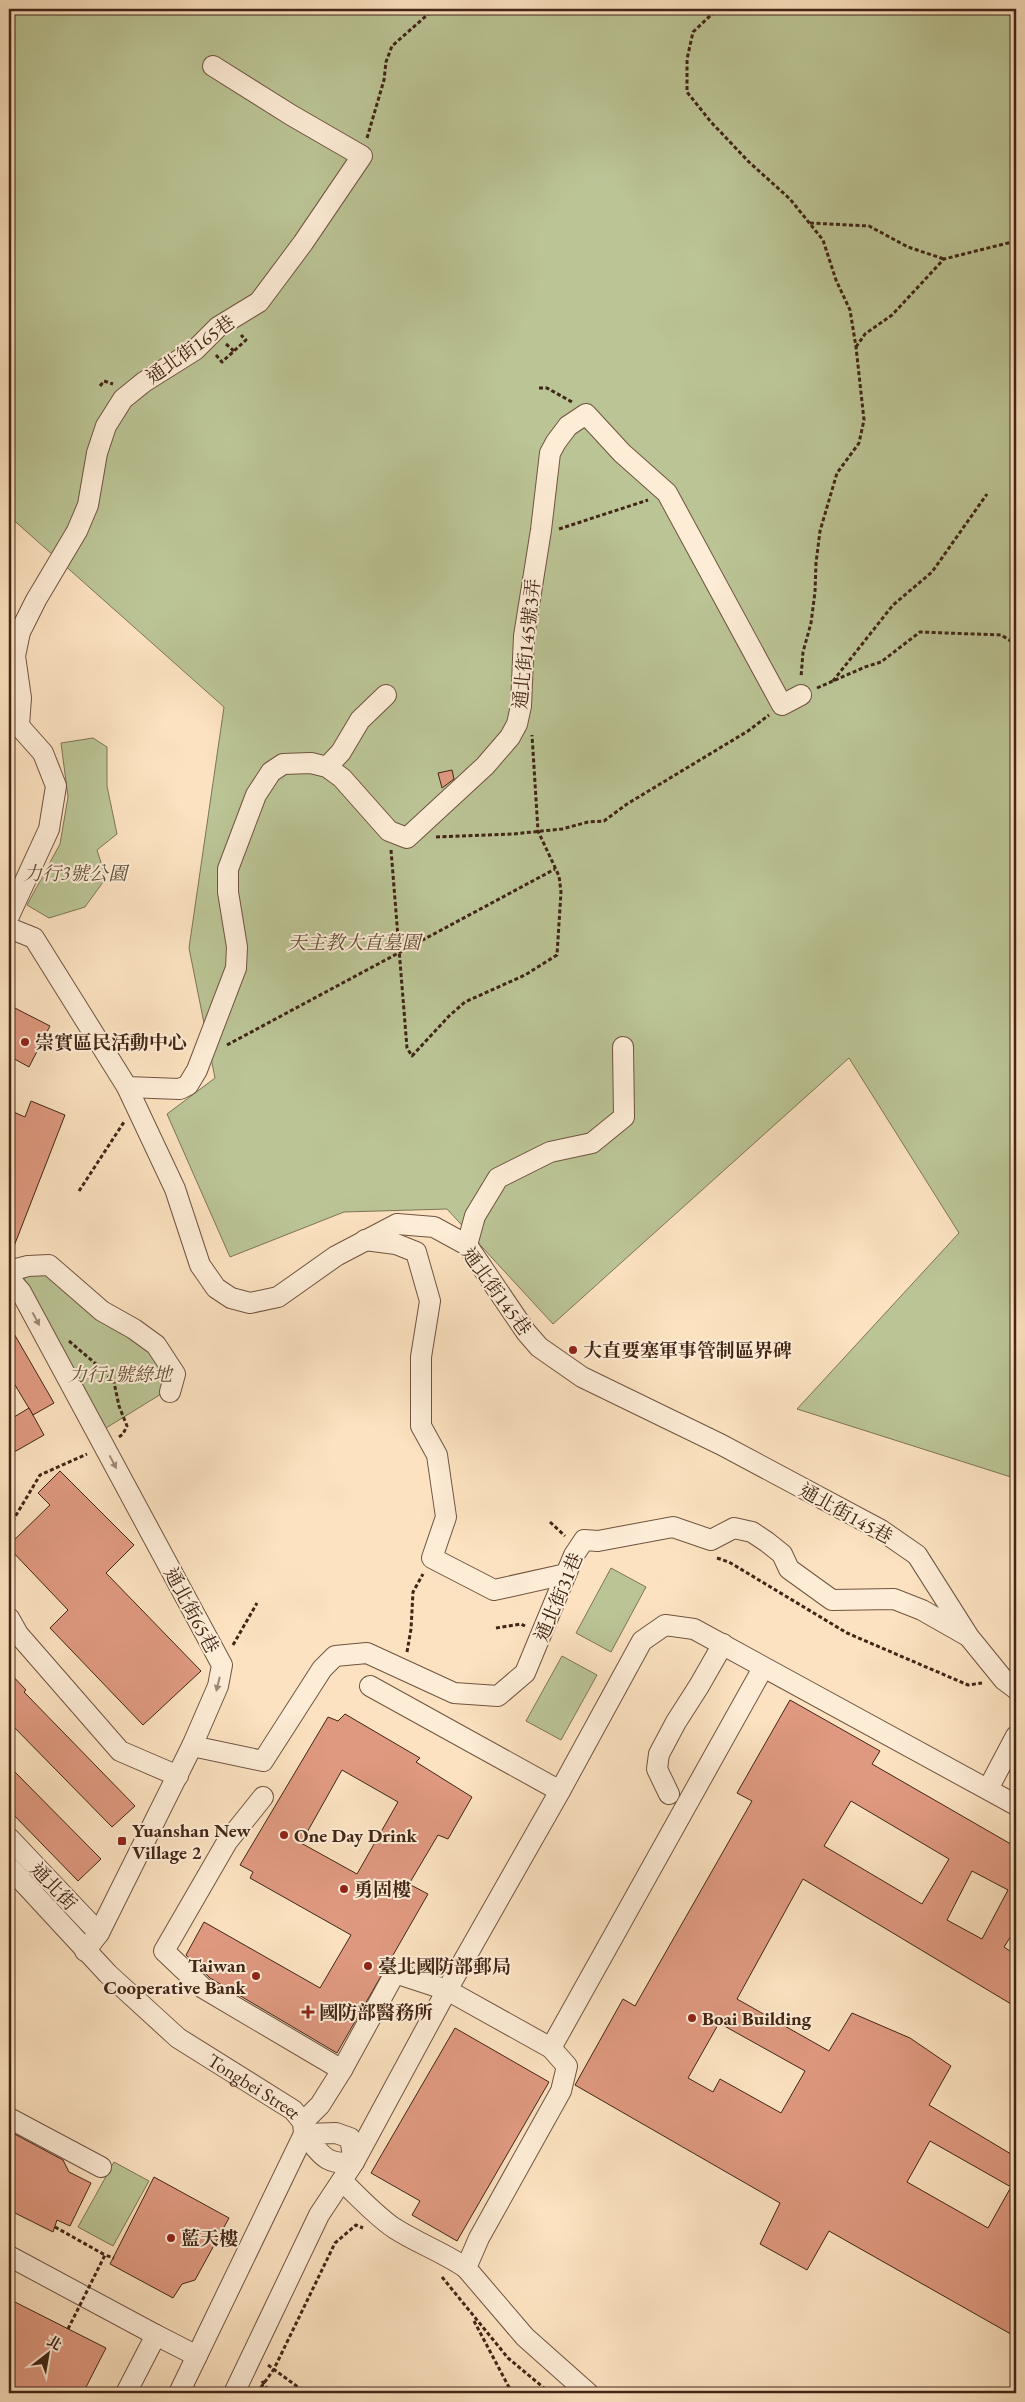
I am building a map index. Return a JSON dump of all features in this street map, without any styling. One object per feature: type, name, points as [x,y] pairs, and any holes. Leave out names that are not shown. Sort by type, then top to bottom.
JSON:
[{"type":"street","points":[[213,66],[291,115],[362,156]]},
{"type":"street","name":"通北街165巷","points":[[14,720],[21,698],[15,656],[20,632],[36,600],[81,522],[92,492],[97,453],[106,426],[130,392],[195,350],[218,327],[259,302],[304,244],[362,156]]},
{"type":"street","name":"通北街145號3弄","points":[[398,834],[485,766],[510,737],[517,724],[521,706],[524,636],[541,530],[550,453],[568,426],[586,414],[622,454],[668,493],[782,706]]},
{"type":"street","points":[[327,767],[341,752],[360,720],[386,695]]},
{"type":"street","points":[[782,706],[800,695]]},
{"type":"street","points":[[9,916],[49,829],[56,786],[43,752],[14,720]]},
{"type":"street","points":[[131,1096],[180,1089],[188,1085],[202,1058],[236,968],[237,947],[228,892],[228,869],[256,795],[271,772],[283,764],[311,763],[327,767],[342,778],[398,834]]},
{"type":"street","name":"通北街145巷","points":[[9,928],[34,938],[131,1096],[175,1189],[200,1266],[216,1288],[232,1298],[250,1303],[278,1297],[336,1256],[397,1224],[434,1227],[467,1245],[526,1332],[539,1347],[582,1377],[722,1445],[881,1530],[917,1555],[969,1636],[1010,1685]]},
{"type":"street","points":[[467,1245],[475,1216],[498,1178],[550,1152],[592,1143],[624,1117],[623,1047]]},
{"type":"street","points":[[365,1240],[396,1244],[416,1252],[430,1301],[421,1357],[421,1426],[437,1455],[446,1517],[432,1558],[494,1590],[566,1574]]},
{"type":"street","points":[[9,1270],[28,1266],[49,1265],[102,1311],[134,1329],[156,1345],[175,1374],[170,1392]]},
{"type":"street","name":"通北街65巷","points":[[9,1278],[21,1292],[222,1666],[218,1686],[178,1776],[99,1933],[85,1950]]},
{"type":"street","name":"通北街31巷","points":[[192,1746],[263,1762],[322,1670],[335,1656],[367,1653],[454,1693],[498,1696],[526,1673],[574,1555],[584,1540],[598,1541],[673,1527],[711,1540],[734,1528],[752,1532],[782,1554],[789,1569],[832,1600],[894,1599],[922,1610],[969,1636]]},
{"type":"street","points":[[9,1618],[18,1634],[120,1751],[178,1776]]},
{"type":"street","points":[[234,2393],[320,2215],[354,2162],[447,1990],[560,1791],[642,1641],[665,1625],[694,1629],[1016,1805]]},
{"type":"street","points":[[669,1794],[657,1769],[660,1754],[676,1722],[723,1644]]},
{"type":"street","points":[[551,2048],[763,1668]]},
{"type":"street","points":[[370,1686],[560,1791]]},
{"type":"street","points":[[988,1790],[1016,1736]]},
{"type":"street","points":[[263,1797],[227,1842],[164,1951],[204,1988],[342,2070]]},
{"type":"street","name":"通北街","points":[[9,1838],[99,1933]]},
{"type":"street","name":"Tongbei Street","points":[[9,1867],[85,1950],[178,2038],[292,2110],[304,2128],[179,2393]]},
{"type":"street","points":[[304,2128],[342,2070],[395,1973],[447,1990],[551,2048],[567,2066],[561,2091],[479,2238],[466,2268]]},
{"type":"street","points":[[9,2118],[101,2167]]},
{"type":"street","points":[[304,2128],[324,2157],[338,2164],[354,2162]]},
{"type":"street","points":[[304,2128],[336,2132],[350,2138],[354,2162]]},
{"type":"street","points":[[342,2181],[393,2227],[422,2244],[446,2254],[466,2268],[525,2337],[588,2393]]},
{"type":"street","points":[[9,2256],[197,2356]]},
{"type":"street","points":[[126,2393],[156,2335]]},
{"type":"path","points":[[362,156],[384,80],[386,62],[392,46],[434,9]]},
{"type":"path","points":[[728,9],[712,14],[693,32],[687,59],[687,92],[711,122],[749,162],[790,199],[823,240],[836,280],[850,310],[864,420],[859,443],[837,473],[820,531],[812,615],[803,652],[800,695],[881,662],[920,632],[1001,635],[1016,644]]},
{"type":"path","points":[[810,223],[869,226],[908,247],[944,259],[1016,241]]},
{"type":"path","points":[[856,347],[865,334],[892,315],[944,259]]},
{"type":"path","points":[[100,386],[104,381],[107,381]]},
{"type":"path","points":[[541,530],[557,530],[668,493]]},
{"type":"path","points":[[832,682],[893,605],[932,572],[987,494]]},
{"type":"path","points":[[532,727],[538,831],[555,869],[561,892],[557,955],[524,975],[465,1002],[448,1016],[412,1056],[407,1048],[401,952],[398,834],[514,834],[538,831],[562,829],[588,822],[604,822],[627,804],[748,731],[782,706]]},
{"type":"path","points":[[202,1058],[555,869]]},
{"type":"path","points":[[79,1191],[131,1096]]},
{"type":"path","points":[[711,1555],[728,1562],[847,1633],[902,1658],[968,1685],[1010,1685]]},
{"type":"path","points":[[403,1670],[412,1629],[414,1592],[432,1558]]},
{"type":"path","points":[[222,1666],[257,1603]]},
{"type":"path","points":[[496,1628],[521,1624],[541,1634]]},
{"type":"path","points":[[258,2393],[274,2369],[336,2243],[356,2225],[370,2231]]},
{"type":"path","points":[[55,2226],[105,2255],[114,2258]]},
{"type":"path","points":[[68,2329],[105,2255]]},
{"type":"path","points":[[441,2275],[470,2314],[508,2358],[550,2393]]},
{"type":"path","points":[[470,2314],[512,2393]]},
{"type":"path","points":[[252,2355],[306,2393]]},
{"type":"path","points":[[313,2393],[328,2389],[341,2393]]},
{"type":"green space","name":"天主教大直墓園","points":[[9,9],[1016,9],[1016,1486],[1014,1478],[797,1409],[959,1233],[849,1058],[553,1324],[447,1209],[344,1212],[230,1257],[167,1114],[215,1078],[189,948],[224,707],[9,516]]},
{"type":"green space","name":"力行3號公園","points":[[93,738],[107,747],[107,786],[117,834],[97,850],[106,878],[85,907],[49,918],[27,905],[60,844],[68,797],[61,743]]},
{"type":"green space","name":"力行1號綠地","points":[[44,1273],[126,1331],[170,1372],[166,1391],[106,1428],[22,1275]]},
{"type":"green space","points":[[611,1568],[646,1587],[611,1652],[576,1633]]},
{"type":"green space","points":[[562,1656],[597,1675],[561,1740],[526,1721]]},
{"type":"green space","points":[[114,2162],[149,2181],[113,2246],[78,2227]]},
{"type":"building","points":[[452,770],[454,779],[442,788],[438,773]]},
{"type":"building","name":"崇實區民活動中心","points":[[9,1005],[50,1026],[29,1067],[9,1056]]},
{"type":"building","points":[[31,1101],[65,1115],[9,1259],[9,1110],[25,1117]]},
{"type":"building","points":[[9,1325],[54,1403],[33,1415],[9,1375]]},
{"type":"building","points":[[29,1408],[44,1435],[9,1455],[9,1420]]},
{"type":"building","points":[[60,1471],[134,1545],[106,1573],[201,1671],[143,1725],[50,1628],[68,1610],[9,1548],[9,1545],[50,1505],[38,1493]]},
{"type":"building","points":[[9,1672],[26,1690],[24,1692],[135,1806],[112,1827],[9,1722]]},
{"type":"building","name":"Boai Building","points":[[790,1700],[880,1751],[872,1764],[1016,1847],[1016,1928],[1004,1947],[1016,1955],[1016,2007],[803,1879],[737,1999],[829,2051],[852,2013],[910,2038],[951,2066],[929,2105],[1016,2157],[1016,2337],[829,2231],[807,2270],[760,2244],[780,2203],[575,2085],[623,1999],[635,2006],[752,1801],[737,1793]],"holes":[[[851,1801],[949,1859],[922,1904],[824,1846]],[[972,1871],[1008,1890],[982,1939],[947,1920]],[[719,2023],[805,2071],[781,2113],[720,2079],[713,2092],[688,2078]],[[930,2141],[1011,2187],[988,2228],[907,2182]]]},
{"type":"building","name":"勇固樓","points":[[345,1714],[420,1758],[416,1762],[472,1797],[448,1839],[438,1835],[409,1884],[428,1894],[337,2053],[210,1978],[186,1955],[204,1922],[320,1988],[351,1935],[250,1878],[253,1872],[240,1865],[328,1717],[338,1721]],"holes":[[[342,1770],[398,1802],[357,1874],[301,1843]]]},
{"type":"building","points":[[9,1766],[101,1859],[78,1881],[9,1810]]},
{"type":"building","points":[[455,2028],[549,2082],[457,2241],[412,2215],[420,2201],[371,2173]]},
{"type":"building","points":[[9,2131],[63,2160],[69,2172],[91,2183],[70,2226],[57,2220],[53,2232],[9,2210]]},
{"type":"building","name":"藍天樓","points":[[154,2177],[229,2218],[195,2280],[182,2284],[173,2298],[110,2264]]},
{"type":"building","points":[[9,2299],[106,2348],[83,2393],[9,2393]]},
{"type":"place","name":"崇實區民活動中心","points":[[25,1042]]},
{"type":"place","name":"大直要塞軍事管制區界碑","points":[[573,1350]]},
{"type":"place","name":"One Day Drink","points":[[284,1835]]},
{"type":"place","name":"Yuanshan New Village 2","points":[[122,1841]]},
{"type":"place","name":"勇固樓","points":[[344,1889]]},
{"type":"place","name":"臺北國防部郵局","points":[[368,1966]]},
{"type":"place","name":"Taiwan Cooperative Bank","points":[[256,1976]]},
{"type":"place","name":"國防部醫務所","points":[[308,2012]]},
{"type":"place","name":"Boai Building","points":[[692,2018]]},
{"type":"place","name":"藍天樓","points":[[171,2238]]}]
